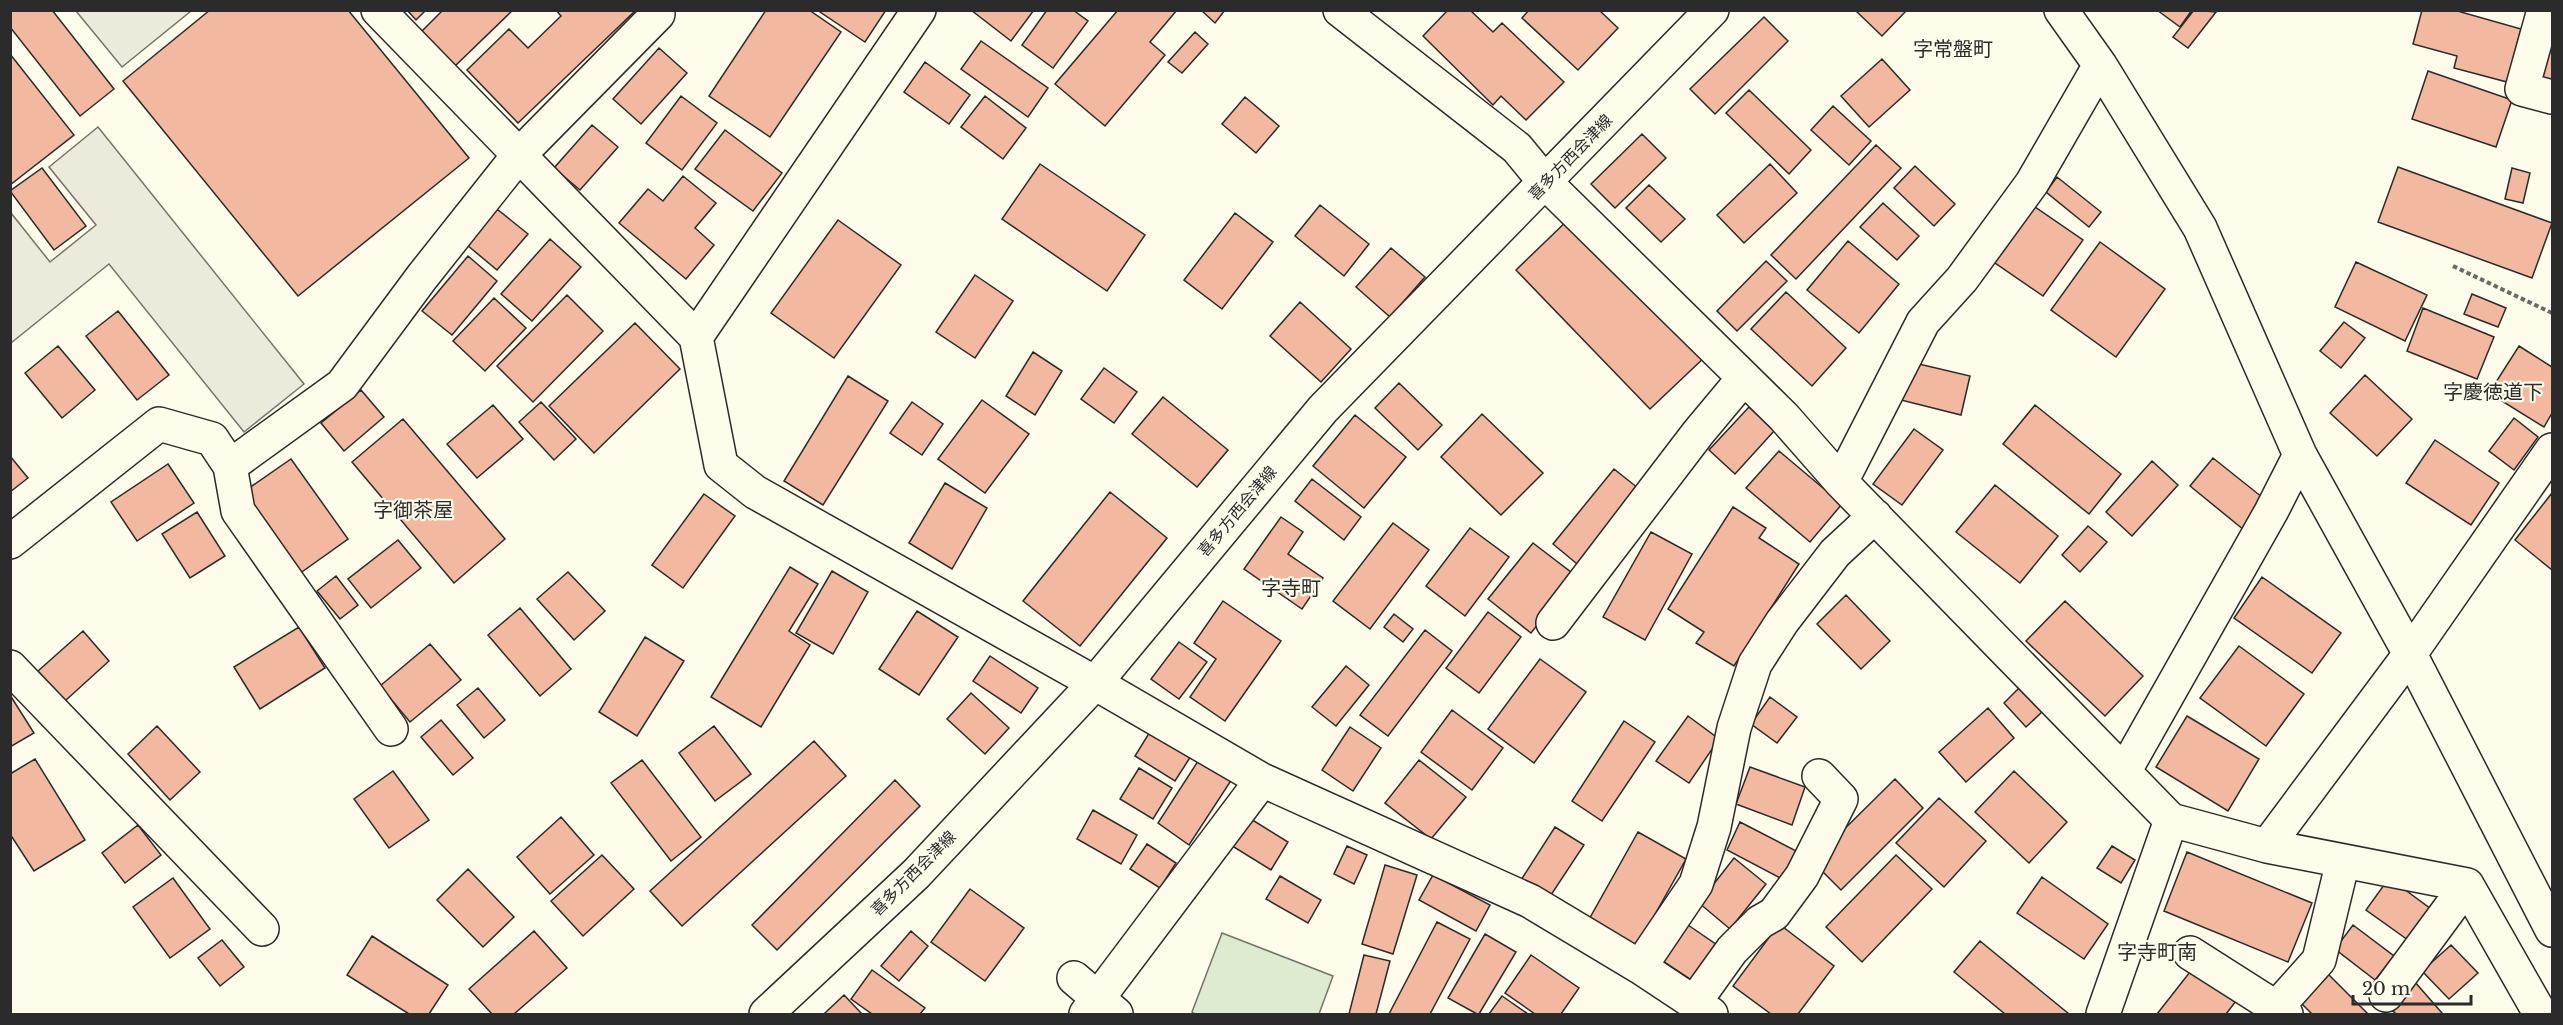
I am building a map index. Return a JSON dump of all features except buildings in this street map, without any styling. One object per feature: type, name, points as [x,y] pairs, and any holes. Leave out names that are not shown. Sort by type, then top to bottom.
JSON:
[{"type":"street","points":[[378,10],[696,337],[721,465],[755,492],[1095,683],[1262,780],[1530,901],[1640,967],[1703,1009],[1732,950],[1760,922],[1774,914],[1802,876],[1841,799],[1819,776]]},
{"type":"street","points":[[696,337],[919,10]]},
{"type":"street","points":[[1340,10],[1517,148],[1545,182],[1784,417],[1841,482],[2171,820],[2266,846],[2467,885],[2537,1008]]},
{"type":"street","name":"喜多方西会津線","points":[[766,1014],[916,874],[1095,683],[1323,409],[1712,10]]},
{"type":"street","points":[[2061,10],[2100,65],[2200,228],[2300,455],[2548,909]]},
{"type":"street","points":[[2544,10],[2522,89],[2553,97]]},
{"type":"street","points":[[230,466],[342,385],[422,277],[518,156],[658,14]]},
{"type":"street","points":[[1841,482],[1923,322],[1962,279],[2032,183],[2100,65]]},
{"type":"street","points":[[1553,623],[1691,442],[1743,379]]},
{"type":"street","points":[[10,542],[159,424],[212,439],[230,466],[238,511],[391,729]]},
{"type":"street","points":[[2266,846],[2410,654],[2553,450]]},
{"type":"street","points":[[2124,772],[2271,512],[2300,455]]},
{"type":"street","points":[[1640,967],[1696,884],[1714,827],[1734,728],[1755,664],[1782,622],[1835,553],[1875,516]]},
{"type":"street","points":[[10,667],[262,929]]},
{"type":"street","points":[[1093,1001],[1262,780]]},
{"type":"street","points":[[2103,1014],[2171,820]]},
{"type":"street","points":[[2190,953],[2281,1011],[2319,960],[2343,861]]},
{"type":"street","points":[[2386,995],[2467,885]]},
{"type":"path","points":[[2454,266],[2553,313]]},
{"type":"green space","points":[[1222,933],[1333,976],[1319,1014],[1195,1014],[1192,1012]]},
{"type":"shaded area","points":[[76,11],[191,11],[122,67]]},
{"type":"shaded area","points":[[98,127],[304,384],[244,432],[109,264],[11,343],[11,213],[50,262],[96,225],[49,167]]},
{"type":"district","name":"字常盤町","points":[[1953,49]]},
{"type":"district","name":"字慶徳道下","points":[[2493,392]]},
{"type":"district","name":"字御茶屋","points":[[413,510]]},
{"type":"district","name":"字寺町","points":[[1291,588]]},
{"type":"district","name":"字寺町南","points":[[2157,952]]}]
